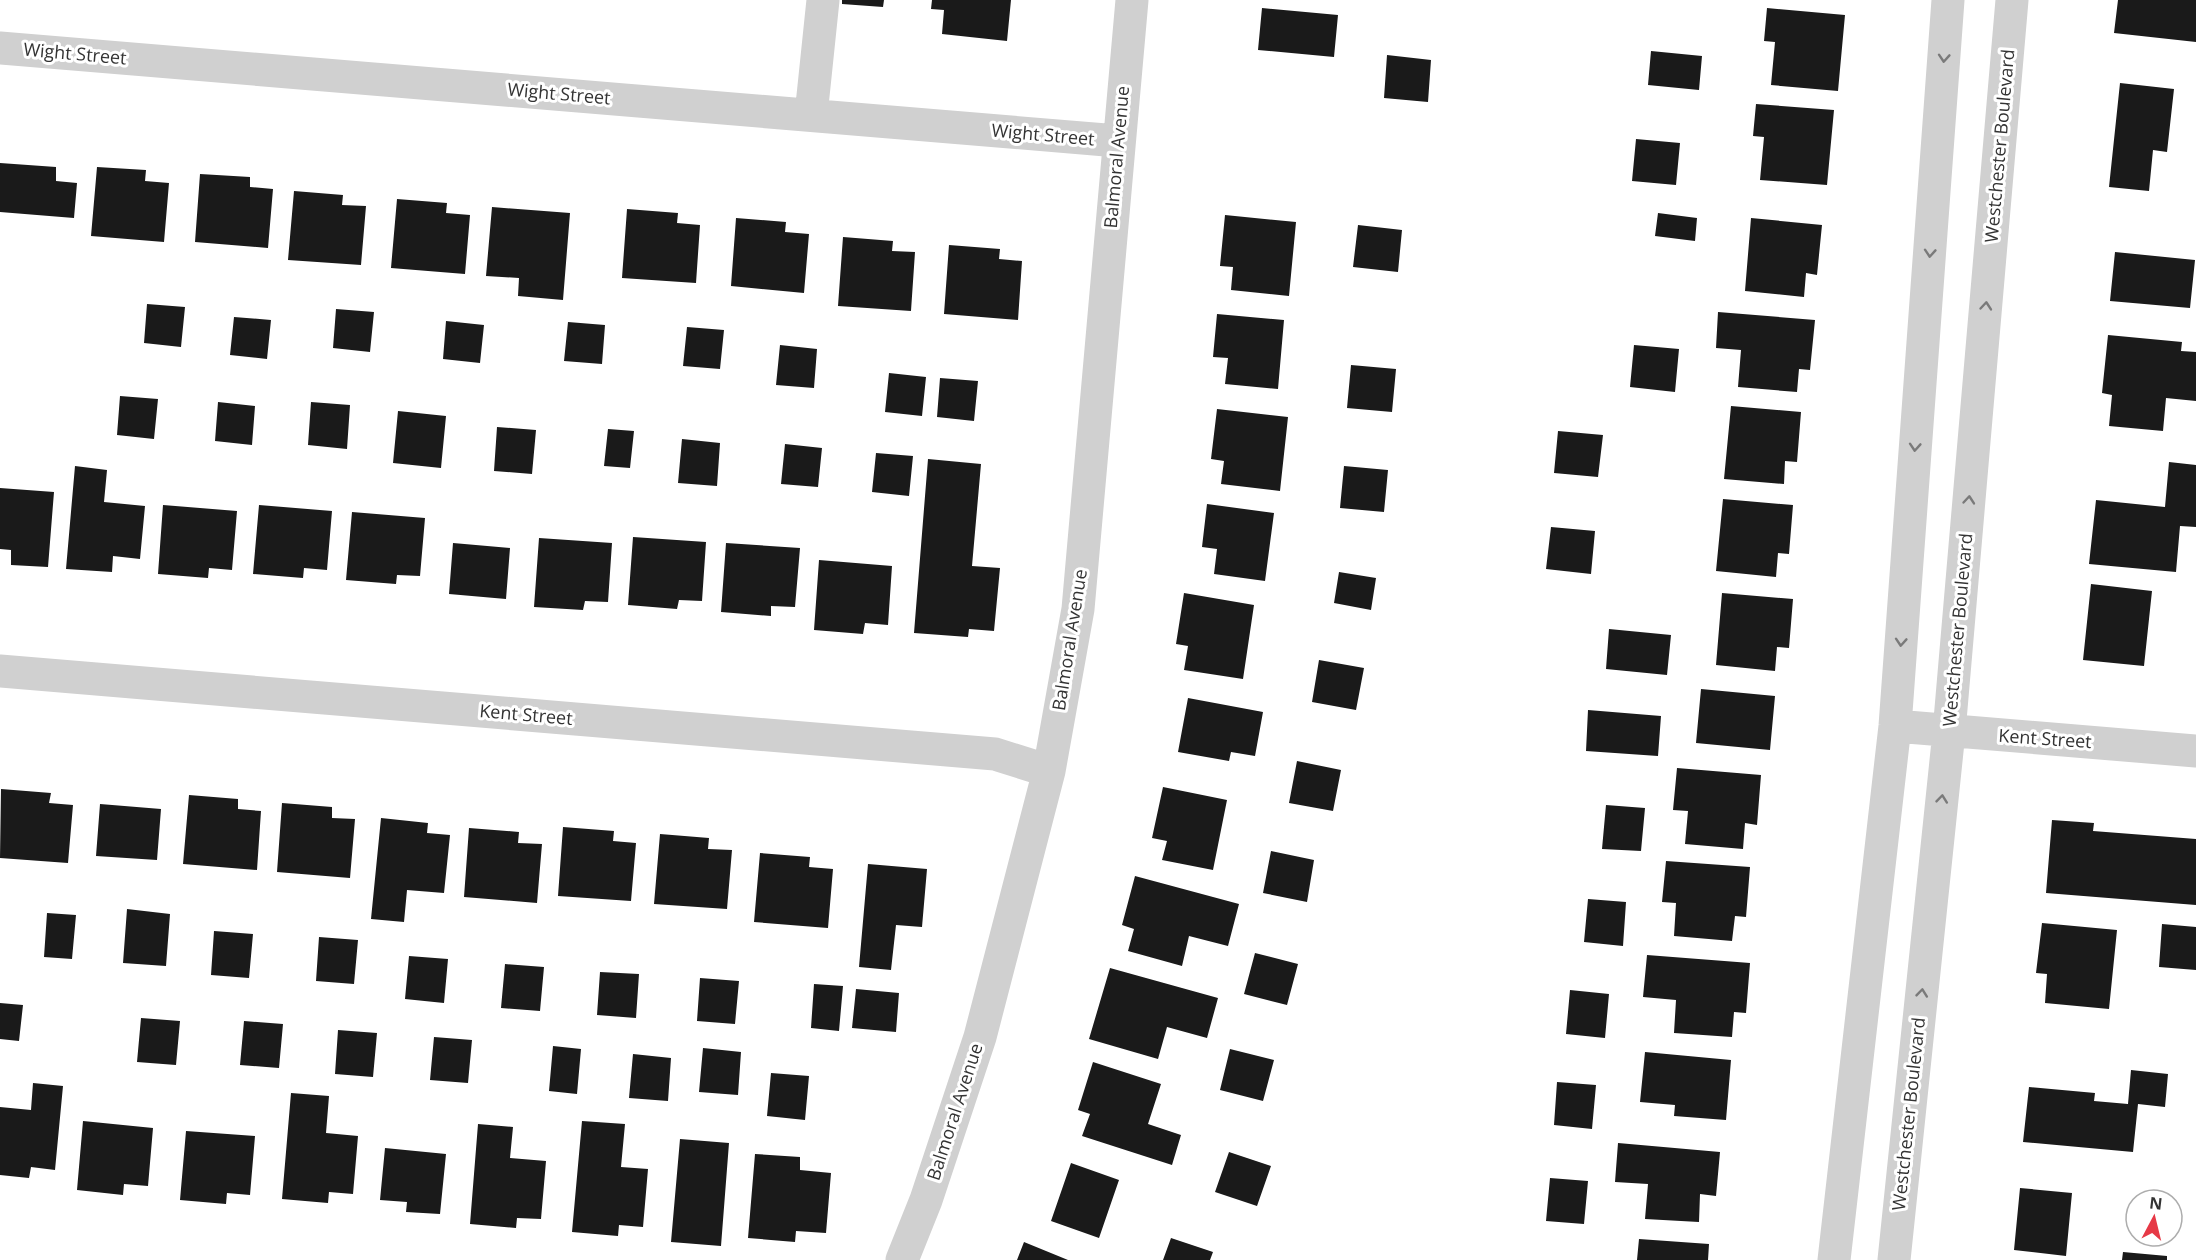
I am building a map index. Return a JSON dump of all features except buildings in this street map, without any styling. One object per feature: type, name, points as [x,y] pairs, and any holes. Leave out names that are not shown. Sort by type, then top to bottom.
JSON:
[{"type":"street","points":[[812,115],[823,0]]},
{"type":"street","name":"Balmoral Avenue","points":[[902,1260],[926,1200],[980,1037],[1049,771],[1078,609],[1132,0]]},
{"type":"street","points":[[1834,1260],[1895,726],[1948,0]]},
{"type":"street","name":"Westchester Boulevard","points":[[1894,1260],[1949,732],[2012,0]]},
{"type":"street","name":"Wight Street","points":[[0,48],[1118,141]]},
{"type":"street","name":"Kent Street","points":[[0,671],[995,754],[1049,771]]},
{"type":"street","name":"Kent Street","points":[[1895,726],[2196,751]]}]
